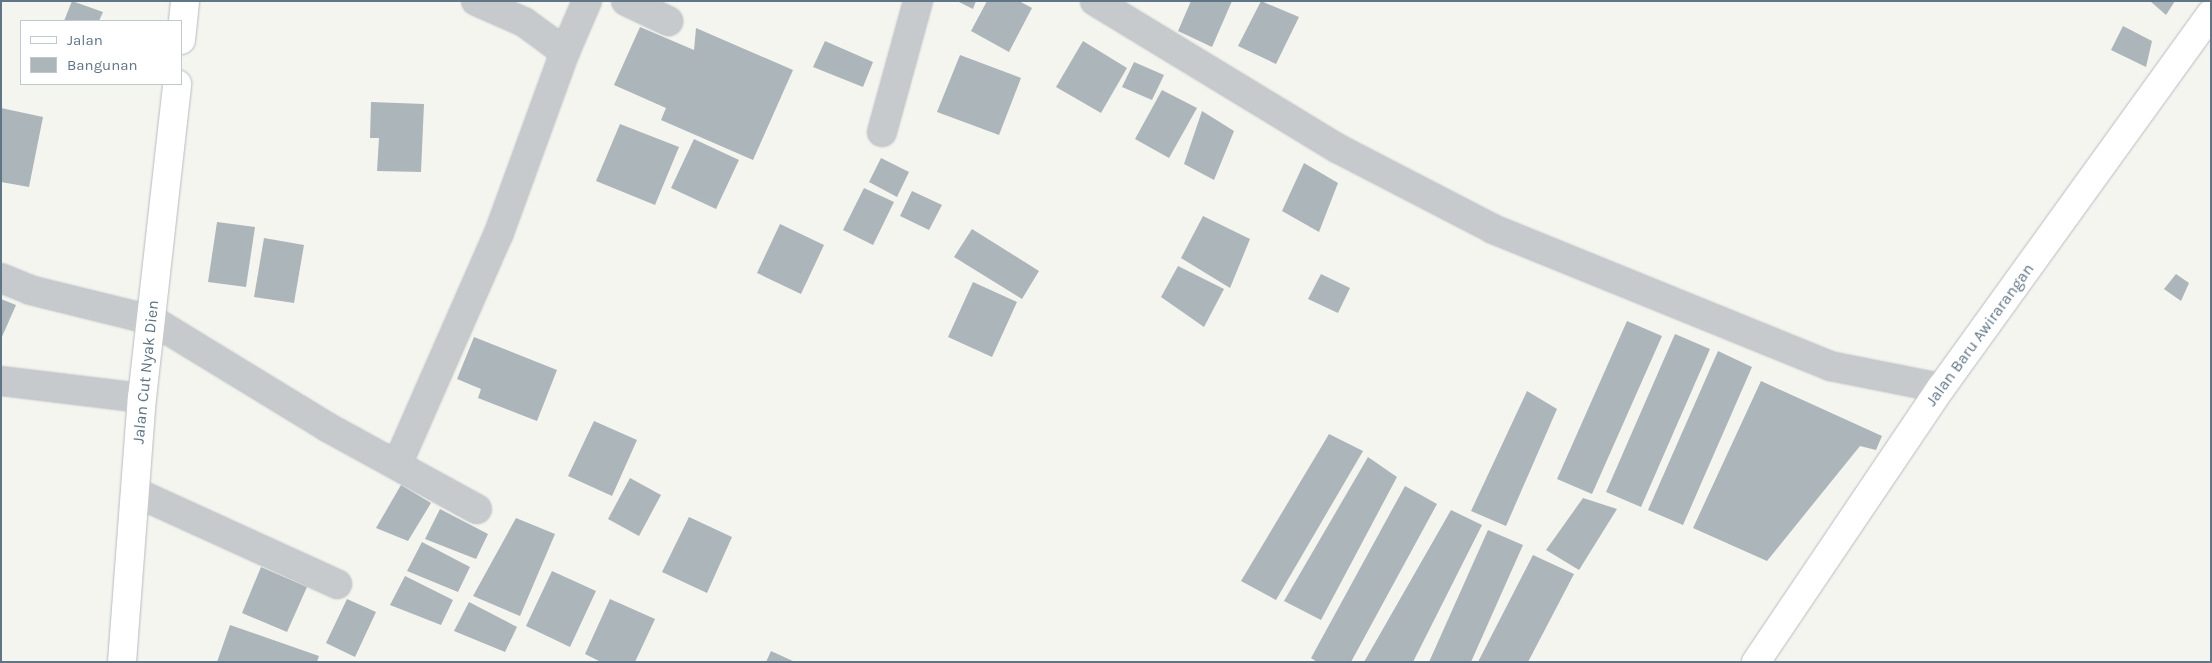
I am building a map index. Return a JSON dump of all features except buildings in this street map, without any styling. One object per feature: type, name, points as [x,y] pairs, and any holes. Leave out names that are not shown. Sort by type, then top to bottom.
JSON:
[{"type":"street","points":[[182,30],[185,1]]},
{"type":"street","points":[[476,1],[524,22],[565,52]]},
{"type":"street","points":[[397,465],[498,233],[565,52],[587,1]]},
{"type":"street","points":[[626,1],[668,21]]},
{"type":"street","points":[[882,132],[918,1]]},
{"type":"street","points":[[1095,1],[1337,148],[1493,229],[1830,366],[1942,388]]},
{"type":"street","name":"Jalan Baru Awirarangan","points":[[1756,662],[1942,388],[2211,14]]},
{"type":"street","name":"Jalan Cut Nyak Dien","points":[[122,662],[142,398],[177,85]]},
{"type":"street","points":[[1,278],[30,290],[152,320],[327,426],[477,509]]},
{"type":"street","points":[[1,381],[142,398]]},
{"type":"street","points":[[134,492],[337,584]]}]
